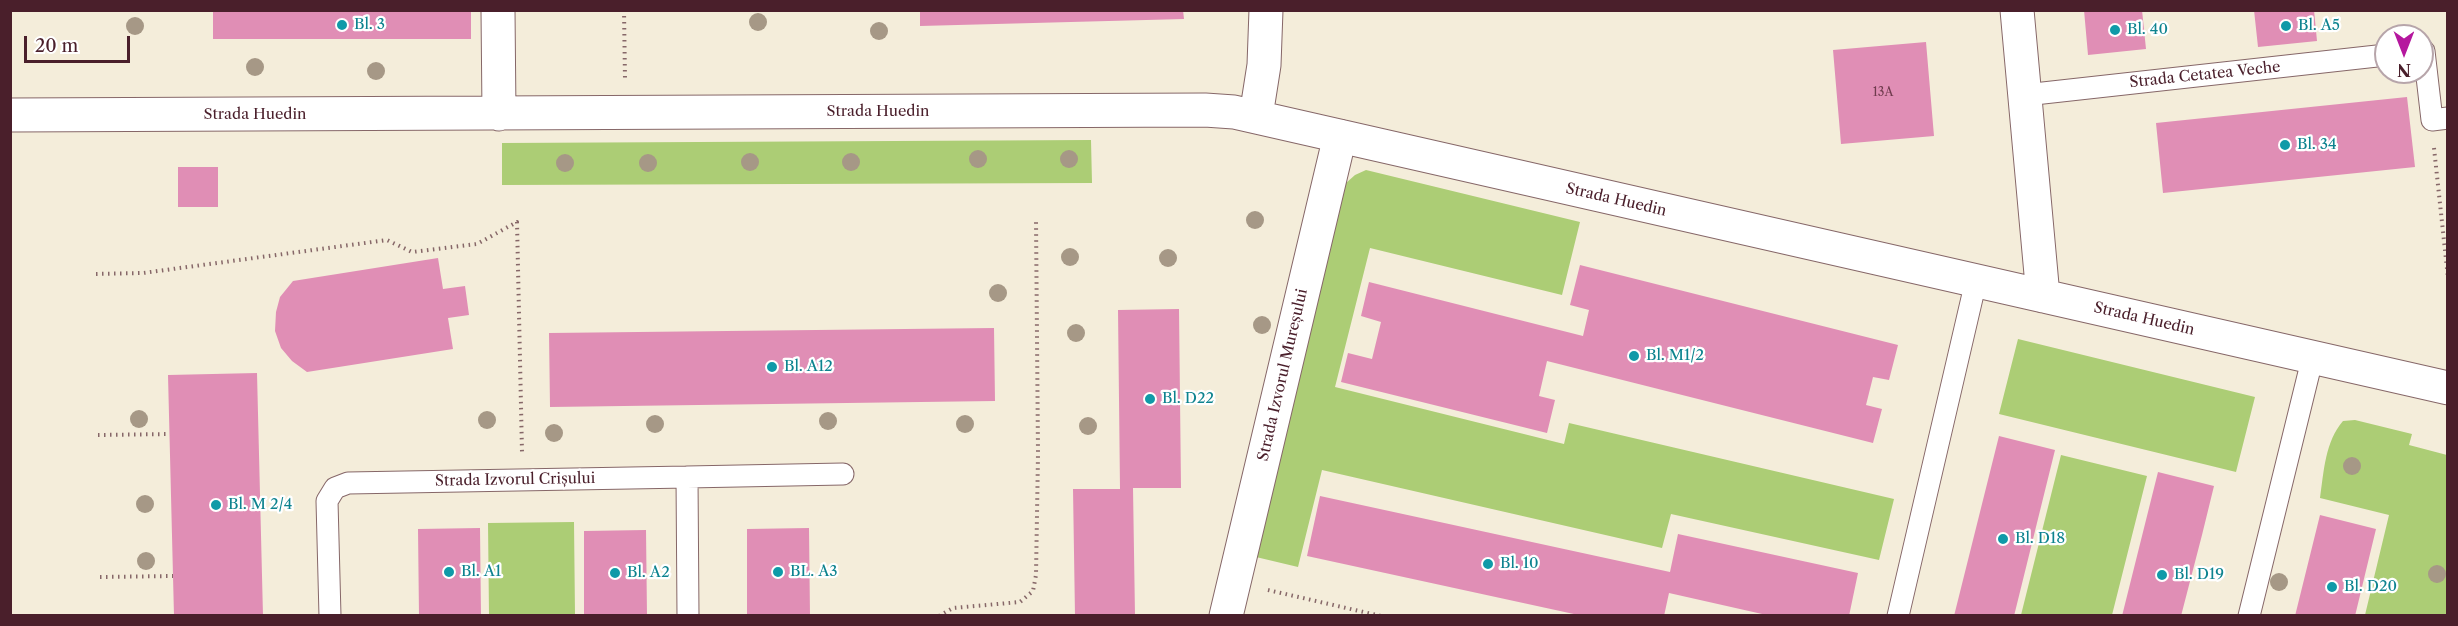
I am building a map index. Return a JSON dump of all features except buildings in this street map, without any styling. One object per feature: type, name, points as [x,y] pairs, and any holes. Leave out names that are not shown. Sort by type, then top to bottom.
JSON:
[{"type":"street","points":[[498,10],[499,114]]},
{"type":"street","points":[[1256,116],[1264,65],[1266,10]]},
{"type":"street","points":[[2017,10],[2043,296]]},
{"type":"street","name":"Strada Huedin","points":[[10,116],[1205,110],[1256,116],[2448,388]]},
{"type":"street","name":"Strada Izvorul Mureșului","points":[[1226,615],[1340,135]]},
{"type":"lane","name":"Strada Cetatea Veche","points":[[2025,95],[2374,56]]},
{"type":"lane","points":[[2431,84],[2440,119]]},
{"type":"lane","points":[[1898,615],[1976,281]]},
{"type":"lane","points":[[2249,615],[2313,356]]},
{"type":"lane","name":"Strada Izvorul Crișului","points":[[330,615],[327,501],[335,488],[348,483],[843,474]]},
{"type":"lane","points":[[687,477],[688,615]]},
{"type":"path","points":[[624,10],[626,113]]},
{"type":"path","points":[[2440,119],[2448,278]]},
{"type":"path","points":[[939,615],[953,608],[1020,602],[1033,591],[1036,575],[1038,475],[1036,219]]},
{"type":"path","points":[[96,274],[143,273],[387,240],[412,252],[477,244],[517,222],[522,479]]},
{"type":"path","points":[[99,435],[170,434]]},
{"type":"path","points":[[100,578],[173,576]]},
{"type":"path","points":[[1234,582],[1381,615]]},
{"type":"green space","points":[[1091,140],[1092,183],[502,185],[502,143]]},
{"type":"green space","points":[[1366,170],[1580,222],[1562,295],[1370,248],[1335,387],[1564,444],[1569,423],[1894,499],[1879,560],[1671,514],[1662,548],[1322,470],[1298,567],[1256,557],[1346,183],[1355,175]]},
{"type":"green space","points":[[2018,339],[2255,397],[2236,472],[1999,414]]},
{"type":"green space","points":[[2355,420],[2412,434],[2409,445],[2447,455],[2447,615],[2365,615],[2389,515],[2320,498],[2326,457],[2332,438],[2343,421]]},
{"type":"green space","points":[[2061,455],[2147,476],[2112,615],[2021,615]]},
{"type":"green space","points":[[574,522],[575,615],[489,615],[488,523]]},
{"type":"place","name":"Bl. 3","points":[[342,25]]},
{"type":"place","name":"Bl. A5","points":[[2286,26]]},
{"type":"place","name":"Bl. 40","points":[[2115,30]]},
{"type":"place","name":"Bl. 34","points":[[2285,145]]},
{"type":"place","name":"Bl. M1/2","points":[[1634,356]]},
{"type":"place","name":"Bl. A12","points":[[772,367]]},
{"type":"place","name":"Bl. D22","points":[[1150,399]]},
{"type":"place","name":"Bl. M 2/4","points":[[216,505]]},
{"type":"place","name":"Bl. D18","points":[[2003,539]]},
{"type":"place","name":"Bl. 10","points":[[1488,564]]},
{"type":"place","name":"Bl. A1","points":[[449,572]]},
{"type":"place","name":"BL. A3","points":[[778,572]]},
{"type":"place","name":"Bl. A2","points":[[615,573]]},
{"type":"place","name":"Bl. D19","points":[[2162,575]]},
{"type":"place","name":"Bl. D20","points":[[2332,587]]}]
